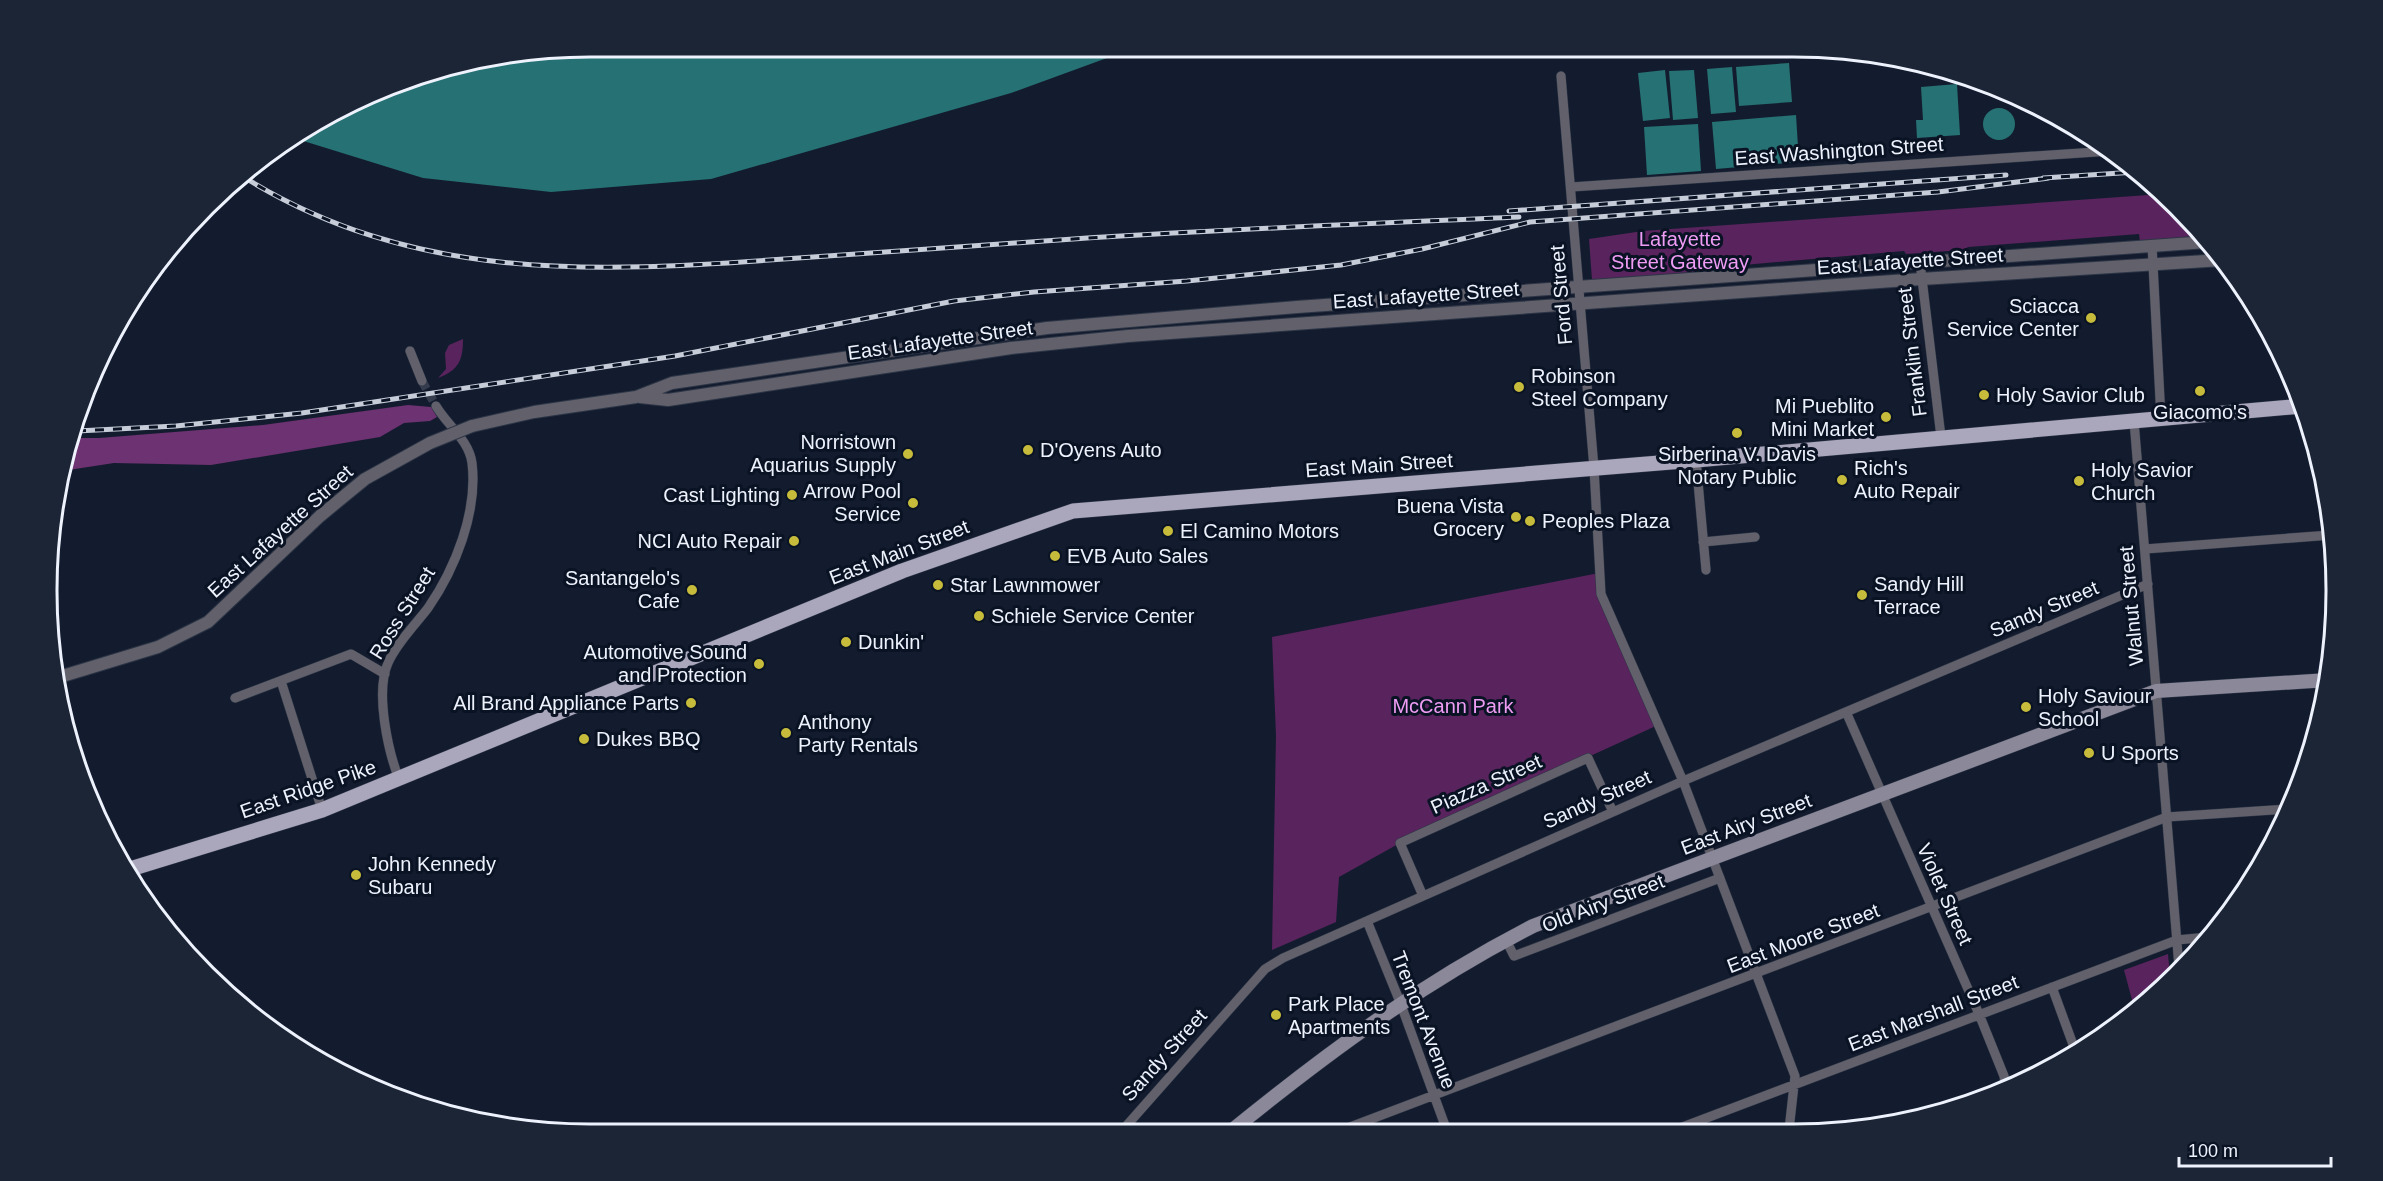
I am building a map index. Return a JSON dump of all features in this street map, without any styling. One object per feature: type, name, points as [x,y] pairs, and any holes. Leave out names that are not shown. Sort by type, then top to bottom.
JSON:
[{"type":"main road","name":"East Main Street","points":[[500,737],[902,572],[1073,511],[1696,460],[2293,407]]},
{"type":"main road","name":"East Airy Street","points":[[1240,1124],[1337,1047],[1400,1002],[1533,926],[1881,793],[2156,692],[2318,681]]},
{"type":"main road","name":"East Ridge Pike","points":[[135,868],[322,810],[500,737]]},
{"type":"street","name":"Ford Street","points":[[1561,76],[1594,468],[1601,594],[1683,781],[1795,1077],[1796,1085]]},
{"type":"street","name":"East Washington Street","points":[[1571,187],[2096,152]]},
{"type":"street","name":"East Lafayette Street","points":[[64,676],[158,647],[208,621],[358,484],[389,463],[430,442],[471,426],[534,412],[636,397],[672,383],[1047,328],[1297,307],[2197,243]]},
{"type":"street","points":[[2152,245],[2151,266],[2161,419]]},
{"type":"street","name":"East Lafayette Street","points":[[636,397],[668,400],[1011,348],[1128,336],[1921,279],[2212,261]]},
{"type":"street","name":"Franklin Street","points":[[1920,262],[1941,437]]},
{"type":"street","points":[[410,351],[422,381]]},
{"type":"street","name":"Ross Street","points":[[399,779],[389,755],[385,726],[385,674],[388,662],[430,606],[463,540],[467,520],[472,462],[461,438],[449,427],[436,406]]},
{"type":"street","name":"Walnut Street","points":[[2134,421],[2178,959]]},
{"type":"street","points":[[1696,460],[1706,570]]},
{"type":"street","points":[[2145,549],[2323,536]]},
{"type":"street","points":[[1703,542],[1755,537]]},
{"type":"street","name":"Sandy Street","points":[[1127,1124],[1265,969],[1366,921],[1683,781],[1847,714],[2148,584]]},
{"type":"street","points":[[235,698],[351,654],[385,674]]},
{"type":"street","points":[[281,681],[322,810]]},
{"type":"street","name":"Violet Street","points":[[1847,714],[1979,1014],[2005,1080]]},
{"type":"street","name":"Piazza Street","points":[[1424,896],[1400,843],[1588,758],[1613,812]]},
{"type":"street","name":"East Moore Street","points":[[1358,1124],[2167,818],[2278,810]]},
{"type":"street","points":[[1679,871],[1686,891]]},
{"type":"street","name":"Old Airy Street","points":[[1506,940],[1514,956],[1720,878]]},
{"type":"street","name":"Tremont Avenue","points":[[1366,921],[1400,1002],[1444,1124]]},
{"type":"street","name":"East Marshall Street","points":[[1691,1124],[2177,940],[2197,938]]},
{"type":"street","points":[[2052,987],[2072,1045]]},
{"type":"street","points":[[1791,1124],[1796,1085]]},
{"type":"green space","name":"Lafayette Street Gateway","points":[[2150,195],[2193,238],[2140,242],[2139,234],[1968,247],[1963,250],[1906,254],[1904,251],[1698,269],[1694,273],[1592,280],[1589,239],[1643,231]]},
{"type":"green space","points":[[463,339],[461,358],[455,368],[438,378],[446,369],[445,353],[449,345]]},
{"type":"green space","name":"McCann Park","points":[[1599,573],[1601,594],[1658,725],[1400,843],[1339,877],[1336,922],[1272,950],[1276,736],[1272,637]]},
{"type":"green space","points":[[2168,954],[2169,969],[2132,1001],[2124,970]]},
{"type":"shaded area","points":[[1110,57],[1011,93],[711,179],[551,192],[423,178],[303,141],[355,112],[419,85],[486,67],[556,58]]},
{"type":"shaded area","points":[[1789,63],[1792,102],[1739,106],[1736,67]]},
{"type":"shaded area","points":[[1732,67],[1736,112],[1711,114],[1707,69]]},
{"type":"shaded area","points":[[1665,70],[1670,118],[1643,121],[1638,73]]},
{"type":"shaded area","points":[[1694,70],[1698,118],[1673,120],[1669,71]]},
{"type":"shaded area","points":[[1957,84],[1960,135],[1917,138],[1916,120],[1923,120],[1921,87]]},
{"type":"shaded area","points":[[1999,108],[2010,113],[2015,124],[2010,135],[1999,140],[1988,135],[1983,124],[1988,113]]},
{"type":"shaded area","points":[[1796,115],[1799,162],[1716,169],[1712,122]]},
{"type":"shaded area","points":[[1698,124],[1701,171],[1647,175],[1644,127]]},
{"type":"shaded area","points":[[408,405],[431,407],[437,417],[430,421],[404,423],[380,437],[211,465],[114,463],[71,470],[79,438],[263,425]]},
{"type":"tunnel","points":[[422,381],[436,406]]},
{"type":"railway","points":[[2043,178],[2124,173]]},
{"type":"railway","points":[[1509,211],[2006,175]]},
{"type":"railway","points":[[81,431],[176,426],[302,413],[675,356],[954,301],[1341,265],[1422,249],[1530,222],[1938,192],[2049,178]]},
{"type":"railway","points":[[250,180],[306,211],[371,236],[438,253],[505,263],[573,267],[713,264],[1163,234],[1519,217]]},
{"type":"place","name":"Sciacca Service Center","points":[[2091,318]]},
{"type":"place","name":"Robinson Steel Company","points":[[1519,387]]},
{"type":"place","name":"Giacomo's","points":[[2200,391]]},
{"type":"place","name":"Holy Savior Club","points":[[1984,395]]},
{"type":"place","name":"Mi Pueblito Mini Market","points":[[1886,417]]},
{"type":"place","name":"Sirberina V. Davis Notary Public","points":[[1737,433]]},
{"type":"place","name":"D'Oyens Auto","points":[[1028,450]]},
{"type":"place","name":"Norristown Aquarius Supply","points":[[908,454]]},
{"type":"place","name":"Rich's Auto Repair","points":[[1842,480]]},
{"type":"place","name":"Holy Savior Church","points":[[2079,481]]},
{"type":"place","name":"Cast Lighting","points":[[792,495]]},
{"type":"place","name":"Arrow Pool Service","points":[[913,503]]},
{"type":"place","name":"Buena Vista Grocery","points":[[1516,517]]},
{"type":"place","name":"Peoples Plaza","points":[[1530,521]]},
{"type":"place","name":"El Camino Motors","points":[[1168,531]]},
{"type":"place","name":"NCI Auto Repair","points":[[794,541]]},
{"type":"place","name":"EVB Auto Sales","points":[[1055,556]]},
{"type":"place","name":"Star Lawnmower","points":[[938,585]]},
{"type":"place","name":"Santangelo's Cafe","points":[[692,590]]},
{"type":"place","name":"Sandy Hill Terrace","points":[[1862,595]]},
{"type":"place","name":"Schiele Service Center","points":[[979,616]]},
{"type":"place","name":"Dunkin'","points":[[846,642]]},
{"type":"place","name":"Automotive Sound and Protection","points":[[759,664]]},
{"type":"place","name":"All Brand Appliance Parts","points":[[691,703]]},
{"type":"place","name":"Holy Saviour School","points":[[2026,707]]},
{"type":"place","name":"Anthony Party Rentals","points":[[786,733]]},
{"type":"place","name":"Dukes BBQ","points":[[584,739]]},
{"type":"place","name":"U Sports","points":[[2089,753]]},
{"type":"place","name":"John Kennedy Subaru","points":[[356,875]]},
{"type":"place","name":"Park Place Apartments","points":[[1276,1015]]}]
